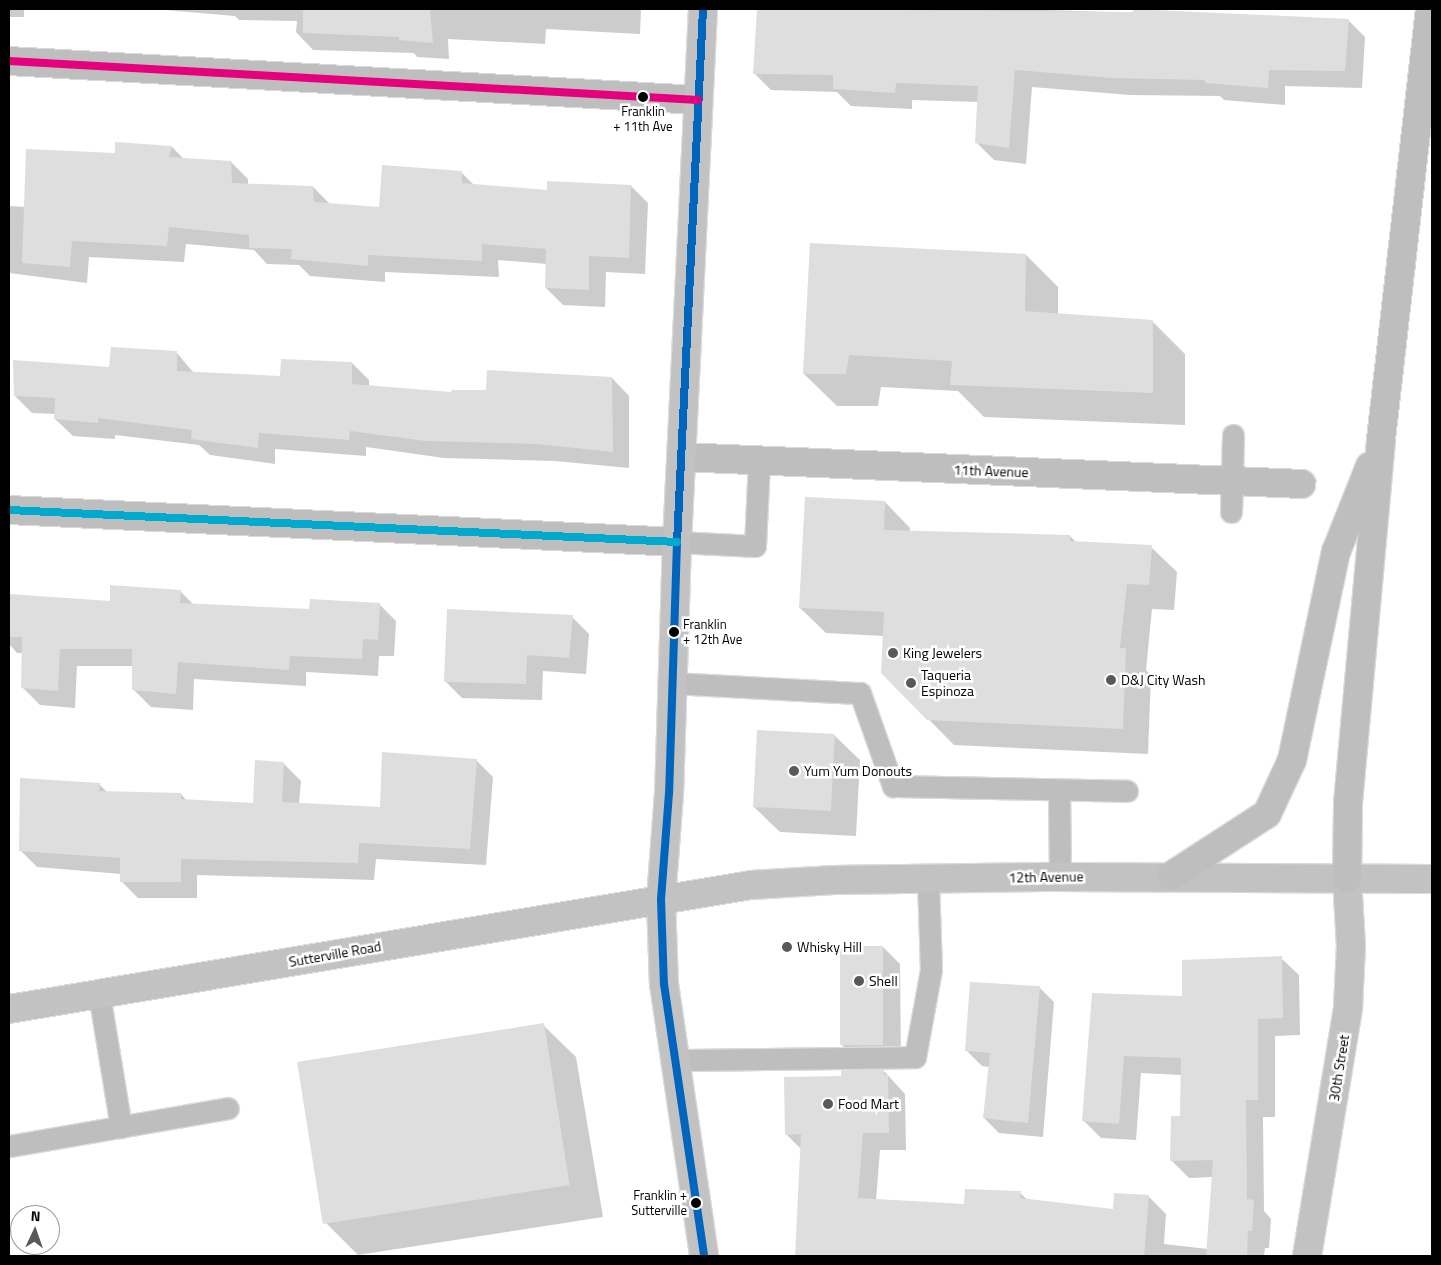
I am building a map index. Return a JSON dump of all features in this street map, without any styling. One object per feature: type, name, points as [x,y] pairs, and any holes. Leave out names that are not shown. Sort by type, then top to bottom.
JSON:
[{"type":"main road","points":[[703,9],[677,542],[669,801],[661,900],[664,984],[704,1256]]},
{"type":"main road","points":[[1347,878],[1348,802],[1381,439],[1430,9]]},
{"type":"main road","points":[[9,61],[698,100]]},
{"type":"main road","points":[[1171,876],[1267,814],[1292,760],[1336,552],[1381,439]]},
{"type":"main road","name":"11th Avenue","points":[[681,457],[1301,484]]},
{"type":"main road","points":[[9,510],[677,542]]},
{"type":"main road","name":"12th Avenue","points":[[661,900],[761,885],[928,878],[1171,876],[1432,879]]},
{"type":"main road","name":"30th Street","points":[[1307,1256],[1348,1007],[1351,946],[1347,878]]},
{"type":"main road","name":"Sutterville Road","points":[[9,1008],[661,900]]},
{"type":"lane","points":[[1231,512],[1233,436]]},
{"type":"lane","points":[[677,542],[755,546],[759,461]]},
{"type":"lane","points":[[673,683],[860,693],[893,786],[1127,791]]},
{"type":"lane","points":[[1059,790],[1060,876]]},
{"type":"lane","points":[[675,1060],[915,1057],[930,970],[928,878]]},
{"type":"lane","points":[[99,994],[121,1127]]},
{"type":"lane","points":[[9,1146],[228,1108]]},
{"type":"building","points":[[303,9],[430,9],[433,43],[399,40],[399,37],[303,33]]},
{"type":"building","points":[[757,9],[1133,12],[1133,9],[1349,19],[1345,71],[1269,70],[1268,88],[1205,83],[1205,80],[1112,78],[1015,70],[1009,148],[975,143],[978,86],[896,83],[895,93],[833,89],[833,75],[753,74]]},
{"type":"building","points":[[115,142],[172,146],[169,157],[231,161],[232,183],[313,186],[314,202],[379,207],[382,165],[462,171],[462,183],[547,190],[547,181],[631,185],[629,258],[589,256],[589,290],[545,288],[546,249],[482,244],[482,261],[368,255],[368,266],[291,259],[292,249],[249,248],[249,235],[169,227],[167,246],[72,241],[70,267],[22,263],[26,149],[115,153]]},
{"type":"building","points":[[810,243],[1026,254],[1025,311],[1153,320],[1153,393],[950,385],[952,361],[849,355],[846,374],[803,374]]},
{"type":"building","points":[[111,347],[177,351],[177,371],[280,376],[281,359],[352,362],[352,384],[451,392],[452,390],[486,390],[487,370],[612,377],[613,452],[537,444],[426,441],[350,431],[349,440],[259,433],[258,448],[191,439],[192,430],[98,418],[98,423],[54,419],[55,398],[14,396],[13,360],[109,367]]},
{"type":"building","points":[[805,497],[885,501],[884,530],[1070,535],[1070,541],[1152,545],[1149,585],[1127,584],[1120,648],[1126,648],[1123,729],[927,720],[881,673],[884,612],[799,608]]},
{"type":"building","points":[[110,585],[181,590],[180,603],[309,609],[310,599],[380,603],[378,640],[363,639],[362,659],[290,656],[289,670],[178,662],[176,694],[132,690],[132,649],[60,649],[58,691],[21,688],[22,637],[9,637],[9,594],[110,601]]},
{"type":"building","points":[[447,609],[573,615],[569,658],[527,655],[526,684],[444,682]]},
{"type":"building","name":"Yum Yum Donouts","points":[[757,730],[835,734],[831,811],[753,807]]},
{"type":"building","points":[[382,752],[477,759],[470,849],[359,843],[358,863],[181,859],[181,882],[120,882],[120,858],[19,851],[20,778],[100,783],[99,791],[181,793],[181,799],[253,803],[255,760],[284,762],[282,802],[380,807]]},
{"type":"building","points":[[840,946],[883,946],[883,1045],[840,1045]]},
{"type":"building","points":[[1282,956],[1283,1018],[1258,1019],[1258,1100],[1246,1100],[1247,1199],[1254,1200],[1252,1231],[1248,1231],[1247,1256],[1206,1256],[1213,1160],[1170,1161],[1171,1116],[1180,1116],[1181,1058],[1124,1056],[1119,1124],[1082,1121],[1092,993],[1182,996],[1182,960]]},
{"type":"building","points":[[970,982],[1040,986],[1028,1123],[983,1118],[990,1053],[965,1051]]},
{"type":"building","points":[[544,1023],[570,1185],[323,1224],[297,1062]]},
{"type":"building","points":[[841,1070],[884,1070],[884,1075],[888,1075],[889,1133],[863,1133],[858,1198],[964,1204],[965,1189],[1021,1191],[1020,1198],[1113,1209],[1114,1193],[1149,1195],[1144,1256],[795,1256],[801,1134],[785,1135],[784,1077],[841,1076]]},
{"type":"transit line","points":[[703,9],[677,542],[669,793],[661,900],[664,984],[704,1256]]},
{"type":"transit line","points":[[9,61],[698,100]]},
{"type":"transit line","points":[[9,510],[677,542]]},
{"type":"place","name":"Franklin + 11th Ave","points":[[643,97]]},
{"type":"place","name":"Franklin + 12th Ave","points":[[674,632]]},
{"type":"place","name":"King Jewelers","points":[[893,653]]},
{"type":"place","name":"D&J City Wash","points":[[1111,680]]},
{"type":"place","name":"Taqueria Espinoza","points":[[911,683]]},
{"type":"place","name":"Yum Yum Donouts","points":[[794,771]]},
{"type":"place","name":"Whisky Hill","points":[[787,947]]},
{"type":"place","name":"Shell","points":[[859,981]]},
{"type":"place","name":"Food Mart","points":[[828,1104]]},
{"type":"place","name":"Franklin + Sutterville","points":[[696,1203]]}]
